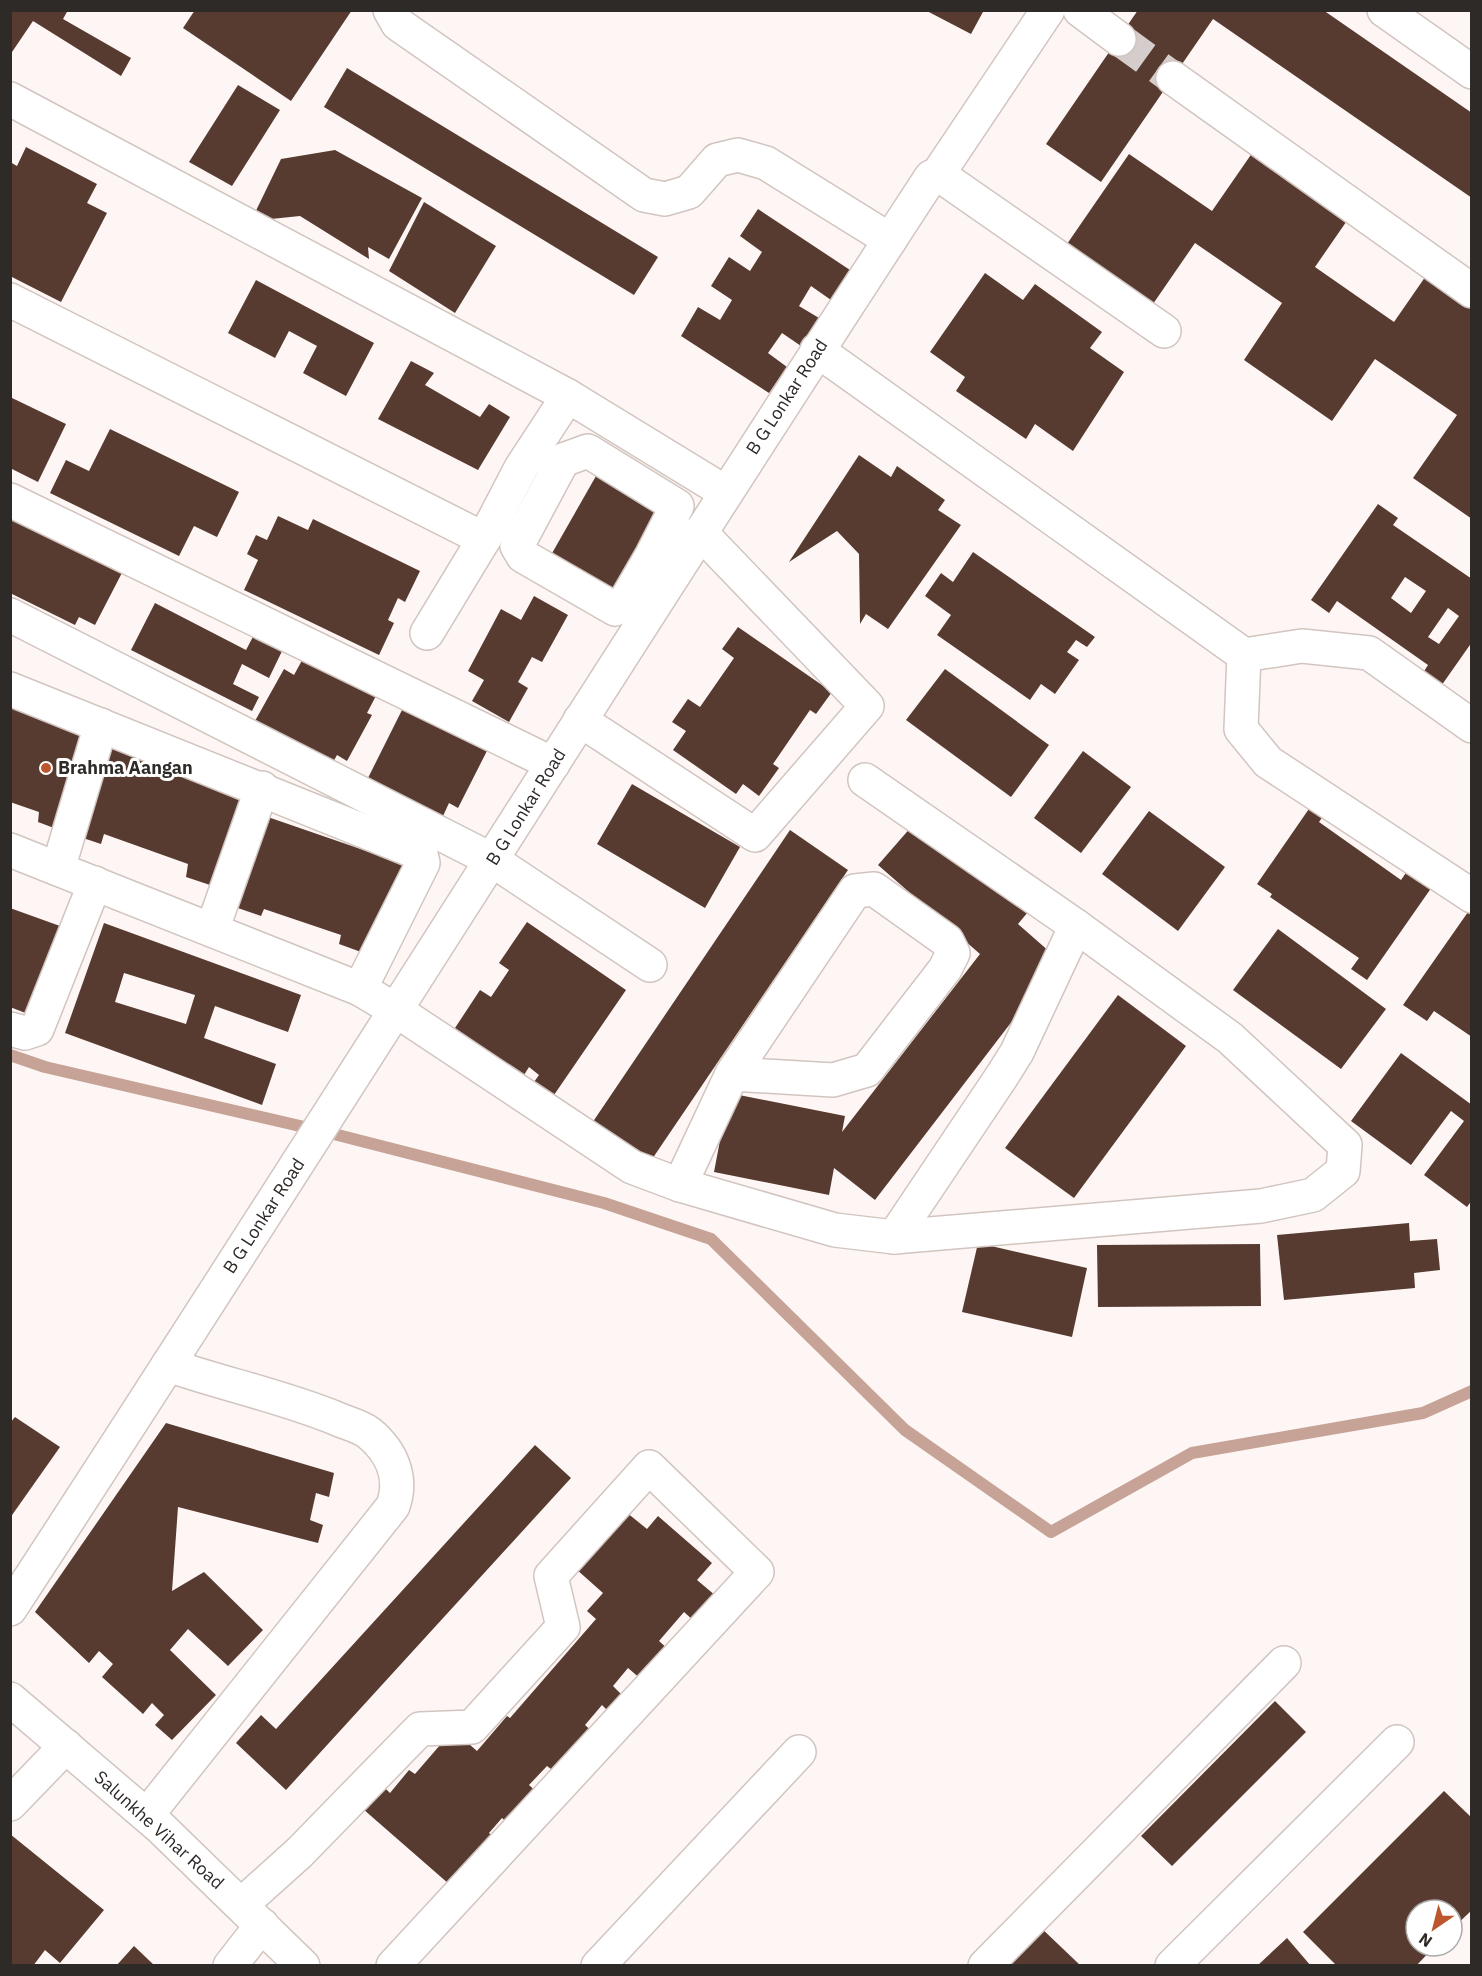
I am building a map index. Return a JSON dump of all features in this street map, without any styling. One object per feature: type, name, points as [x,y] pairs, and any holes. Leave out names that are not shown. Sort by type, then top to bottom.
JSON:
[{"type":"street","points":[[390,10],[398,24],[644,195],[665,199],[689,192],[717,160],[738,155],[766,163],[890,240]]},
{"type":"street","name":"B G Lonkar Road","points":[[10,1609],[397,1011],[553,764],[580,720],[664,562],[700,532],[931,177],[938,174],[1048,10]]},
{"type":"street","points":[[1080,10],[1119,39]]},
{"type":"street","points":[[1384,10],[1472,72]]},
{"type":"street","points":[[1173,78],[1472,291]]},
{"type":"street","points":[[10,99],[568,396],[725,492]]},
{"type":"street","points":[[938,174],[1164,331]]},
{"type":"street","points":[[10,300],[484,539]]},
{"type":"street","points":[[817,350],[1244,655],[1302,646],[1369,653],[1472,726]]},
{"type":"street","points":[[427,633],[484,539],[521,468],[568,396]]},
{"type":"street","points":[[588,451],[675,503],[677,506],[664,562],[623,605],[615,609],[523,556],[517,546],[563,460],[588,451]]},
{"type":"street","points":[[521,468],[549,486]]},
{"type":"street","points":[[10,500],[553,764]]},
{"type":"street","points":[[580,720],[755,835],[867,706],[700,532]]},
{"type":"street","points":[[10,615],[492,860],[650,964]]},
{"type":"street","points":[[1244,655],[1241,729],[1268,762],[1472,896]]},
{"type":"street","points":[[10,689],[418,851],[424,858],[360,989]]},
{"type":"street","points":[[58,869],[101,724]]},
{"type":"street","points":[[10,850],[360,989],[397,1011],[632,1167],[680,1185],[835,1230],[894,1237],[1261,1206],[1313,1195],[1343,1171],[1345,1145],[1230,1038],[1076,926],[865,780]]},
{"type":"street","points":[[212,930],[262,788]]},
{"type":"street","points":[[10,1029],[25,1033],[37,1029],[95,883]]},
{"type":"street","points":[[680,1185],[732,1074],[855,891],[874,889],[947,941],[953,953],[945,969],[867,1070],[833,1080],[732,1074]]},
{"type":"street","points":[[894,1237],[1007,1068],[1076,926]]},
{"type":"street","points":[[147,1815],[393,1506],[398,1491],[396,1473],[388,1452],[368,1432],[301,1404],[230,1386],[168,1365]]},
{"type":"street","points":[[230,1965],[252,1915],[299,1853],[420,1729],[472,1728],[563,1627],[551,1576],[649,1467],[757,1572],[393,1965]]},
{"type":"street","points":[[985,1965],[1284,1663]]},
{"type":"street","name":"Salunkhe Vihar Road","points":[[10,1699],[147,1815],[303,1965]]},
{"type":"street","points":[[1172,1965],[1397,1742]]},
{"type":"street","points":[[10,1804],[66,1746]]},
{"type":"street","points":[[598,1965],[799,1752]]},
{"type":"building","points":[[10,10],[68,10],[63,19],[131,58],[121,76],[33,21],[10,55]]},
{"type":"building","points":[[195,10],[352,10],[291,101],[183,28]]},
{"type":"building","points":[[925,10],[984,10],[971,34]]},
{"type":"building","points":[[1138,10],[1323,10],[1472,113],[1472,198],[1213,19],[1101,182],[1046,144]]},
{"type":"building","points":[[347,68],[658,257],[634,295],[324,107]]},
{"type":"building","points":[[238,85],[280,110],[232,186],[189,162]]},
{"type":"building","points":[[1257,146],[1353,212],[1315,267],[1394,322],[1430,270],[1472,298],[1472,519],[1413,478],[1457,415],[1375,359],[1332,421],[1244,360],[1282,303],[1195,243],[1153,304],[1067,244],[1129,154],[1212,211]]},
{"type":"building","points":[[26,147],[97,184],[87,203],[107,213],[61,302],[10,276],[10,162],[17,166]]},
{"type":"building","points":[[335,150],[422,198],[389,259],[368,247],[369,259],[300,216],[251,221],[281,159]]},
{"type":"building","points":[[424,202],[496,246],[455,313],[389,271]]},
{"type":"building","points":[[758,209],[850,270],[831,300],[811,286],[799,306],[819,318],[801,346],[782,333],[768,353],[787,367],[769,393],[681,336],[698,307],[720,320],[732,300],[711,286],[729,257],[750,271],[762,252],[740,236]]},
{"type":"building","points":[[985,273],[1023,300],[1035,284],[1102,332],[1090,348],[1124,372],[1073,451],[1035,424],[1026,439],[956,391],[965,377],[930,352]]},
{"type":"building","points":[[256,280],[374,343],[346,396],[303,373],[317,346],[289,331],[275,358],[228,333]]},
{"type":"building","points":[[411,361],[434,373],[425,385],[480,417],[489,404],[510,417],[478,470],[378,419]]},
{"type":"building","points":[[10,397],[66,424],[38,482],[10,468]]},
{"type":"building","points":[[110,429],[239,492],[217,537],[194,526],[179,556],[50,493],[66,460],[89,471]]},
{"type":"building","points":[[859,455],[891,477],[897,466],[945,500],[938,510],[961,525],[888,629],[866,614],[860,624],[859,554],[837,531],[789,562]]},
{"type":"building","points":[[600,469],[673,509],[621,598],[551,555]]},
{"type":"building","points":[[1378,504],[1398,518],[1393,525],[1472,579],[1472,642],[1439,689],[1421,676],[1428,665],[1337,601],[1329,613],[1311,600]],"holes":[[[1405,577],[1426,591],[1411,613],[1391,598]],[[1448,608],[1459,616],[1439,644],[1428,637]]]},
{"type":"building","points":[[10,508],[125,567],[95,625],[79,617],[75,625],[10,593]]},
{"type":"building","points":[[278,516],[308,530],[313,519],[420,571],[405,602],[398,598],[388,620],[394,623],[379,655],[244,590],[258,560],[247,554],[256,535],[267,540]]},
{"type":"building","points":[[973,552],[1095,637],[1087,647],[1076,640],[1067,652],[1079,660],[1055,694],[1041,684],[1030,700],[937,635],[951,615],[925,596],[941,573],[953,582]]},
{"type":"building","points":[[534,596],[568,615],[542,662],[532,657],[518,682],[528,688],[509,722],[472,701],[484,680],[468,671],[501,609],[521,620]]},
{"type":"building","points":[[155,603],[246,650],[255,633],[284,647],[269,678],[242,664],[233,684],[259,697],[252,711],[131,650]]},
{"type":"building","points":[[738,627],[832,692],[816,714],[810,710],[773,764],[779,768],[759,796],[743,784],[736,794],[673,750],[686,731],[672,722],[688,699],[700,707],[734,658],[722,649]]},
{"type":"building","points":[[306,653],[378,692],[367,713],[372,715],[347,761],[337,755],[327,773],[250,730],[284,669],[294,675]]},
{"type":"building","points":[[945,669],[1049,745],[1011,797],[906,720]]},
{"type":"building","points":[[408,698],[492,741],[458,808],[449,803],[438,827],[363,788]]},
{"type":"building","name":"Brahma Aangan","points":[[10,708],[93,735],[62,831],[38,822],[39,812],[10,802]]},
{"type":"building","points":[[101,742],[245,792],[213,886],[186,877],[188,864],[104,834],[101,844],[77,836]]},
{"type":"building","points":[[1083,751],[1131,787],[1081,853],[1034,818]]},
{"type":"building","points":[[632,784],[740,847],[705,908],[597,844]]},
{"type":"building","points":[[1313,803],[1326,812],[1319,822],[1401,880],[1410,867],[1434,884],[1367,980],[1351,969],[1359,958],[1270,897],[1272,894],[1257,884]]},
{"type":"building","points":[[1149,811],[1225,867],[1178,931],[1102,874]]},
{"type":"building","points":[[262,815],[407,865],[372,956],[339,944],[341,935],[264,909],[261,916],[232,906]]},
{"type":"building","points":[[919,818],[1028,912],[1018,924],[1059,960],[875,1200],[834,1168],[829,1195],[714,1172],[729,1093],[845,1116],[842,1132],[980,954],[878,865]]},
{"type":"building","points":[[790,830],[848,870],[644,1171],[586,1132]]},
{"type":"building","points":[[10,908],[60,926],[28,1014],[10,1007]]},
{"type":"building","points":[[1468,912],[1472,914],[1472,1037],[1434,1011],[1427,1021],[1403,1005]]},
{"type":"building","points":[[527,922],[626,990],[554,1095],[534,1082],[539,1075],[529,1067],[524,1075],[455,1028],[480,990],[491,997],[509,970],[499,963]]},
{"type":"building","points":[[104,923],[301,995],[288,1032],[215,1006],[204,1038],[276,1064],[262,1105],[65,1033]],"holes":[[[124,973],[195,995],[186,1024],[115,1002]]]},
{"type":"building","points":[[1278,929],[1386,1009],[1341,1069],[1233,990]]},
{"type":"building","points":[[1118,995],[1186,1046],[1074,1198],[1005,1148]]},
{"type":"building","points":[[1401,1053],[1472,1105],[1472,1200],[1467,1207],[1424,1175],[1464,1121],[1451,1111],[1411,1165],[1351,1121]]},
{"type":"building","points":[[1409,1223],[1410,1241],[1437,1239],[1440,1270],[1414,1273],[1415,1288],[1284,1300],[1277,1235]]},
{"type":"building","points":[[978,1243],[1087,1268],[1072,1337],[962,1312]]},
{"type":"building","points":[[1260,1244],[1261,1306],[1098,1307],[1097,1245]]},
{"type":"building","points":[[15,1417],[60,1447],[10,1518],[10,1423]]},
{"type":"building","points":[[166,1423],[334,1473],[329,1497],[316,1493],[310,1520],[323,1525],[318,1543],[178,1507],[172,1591],[204,1572],[263,1630],[228,1666],[188,1629],[170,1650],[216,1695],[172,1740],[155,1725],[164,1715],[152,1703],[143,1714],[102,1677],[113,1664],[99,1651],[89,1663],[35,1612]]},
{"type":"building","points":[[535,1445],[571,1478],[286,1790],[236,1743],[261,1715],[276,1729]]},
{"type":"building","points":[[626,1512],[647,1529],[658,1516],[712,1563],[697,1580],[716,1596],[694,1621],[684,1612],[659,1641],[669,1650],[642,1680],[628,1668],[613,1686],[626,1699],[612,1715],[602,1705],[585,1725],[595,1734],[559,1775],[547,1766],[529,1785],[541,1796],[513,1828],[502,1818],[489,1833],[500,1843],[457,1891],[363,1809],[383,1786],[390,1793],[409,1770],[415,1774],[453,1730],[477,1751],[507,1716],[510,1718],[596,1619],[587,1611],[603,1593],[576,1569]]},
{"type":"building","points":[[1275,1701],[1306,1732],[1172,1866],[1141,1836]]},
{"type":"building","points":[[1444,1791],[1472,1818],[1472,1910],[1464,1918],[1464,1898],[1404,1898],[1404,1958],[1424,1958],[1416,1966],[1337,1966],[1303,1932]]},
{"type":"building","points":[[10,1834],[104,1910],[60,1963],[45,1950],[33,1966],[10,1966]]},
{"type":"building","points":[[1038,1925],[1081,1966],[1000,1966]]},
{"type":"building","points":[[1287,1938],[1311,1966],[1257,1966]]},
{"type":"building","points":[[134,1946],[155,1966],[116,1966]]},
{"type":"waterway","points":[[10,1055],[45,1067],[326,1132],[604,1203],[711,1239],[905,1430],[1051,1532],[1192,1453],[1423,1413],[1472,1391]]},
{"type":"tunnel","points":[[1119,39],[1173,78]]},
{"type":"place","name":"Brahma Aangan","points":[[46,768]]}]
